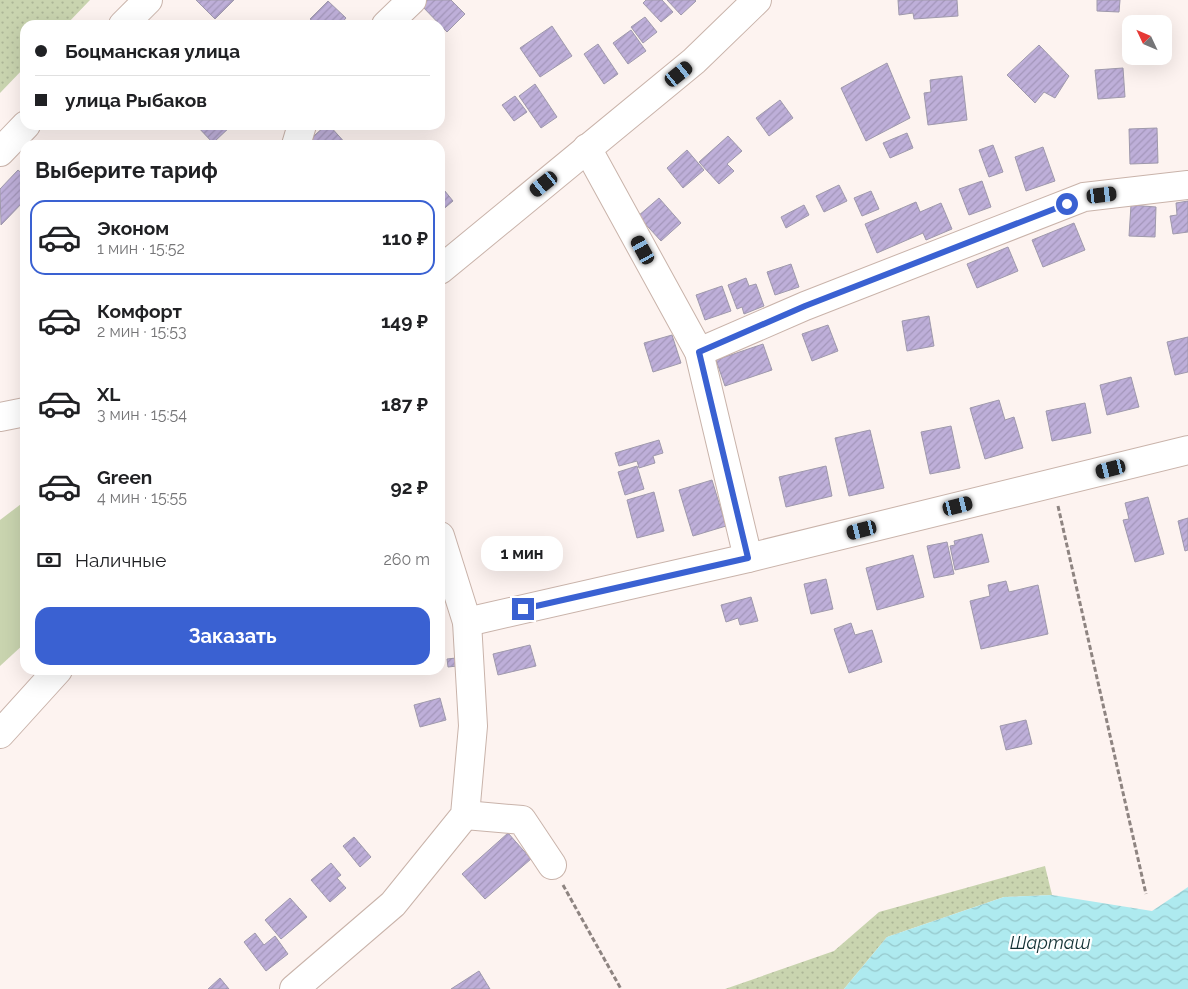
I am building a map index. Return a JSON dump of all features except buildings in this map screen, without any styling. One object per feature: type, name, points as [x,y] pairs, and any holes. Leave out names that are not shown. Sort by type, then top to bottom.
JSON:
[{"type":"street","points":[[128,20],[148,0]]},
{"type":"street","points":[[391,20],[412,0]]},
{"type":"street","points":[[445,266],[694,62],[757,0]]},
{"type":"street","points":[[0,152],[21,130]]},
{"type":"street","points":[[587,148],[699,352],[748,558]]},
{"type":"street","points":[[699,352],[805,306],[1084,197],[1188,185]]},
{"type":"street","points":[[0,417],[20,413]]},
{"type":"street","points":[[467,622],[748,558],[1188,450]]},
{"type":"street","points":[[294,989],[393,904],[465,815],[473,726],[467,622],[445,552]]},
{"type":"street","points":[[0,734],[53,675]]},
{"type":"street","points":[[465,815],[522,820],[552,864]]},
{"type":"path","points":[[1053,483],[1146,894]]},
{"type":"path","points":[[552,864],[620,989]]},
{"type":"green space","points":[[0,0],[90,0],[71,20],[20,20],[20,72],[0,93]]},
{"type":"green space","points":[[20,505],[20,648],[0,666],[0,520]]},
{"type":"green space","points":[[1045,866],[1052,895],[1004,897],[887,937],[844,989],[725,989],[834,951],[879,912]]},
{"type":"water","name":"Шарташ","points":[[1188,887],[1188,989],[844,989],[887,937],[1004,897],[1052,895],[1152,911]]},
{"type":"route","points":[[523,609],[748,558],[699,352],[805,306],[1067,204]]}]
